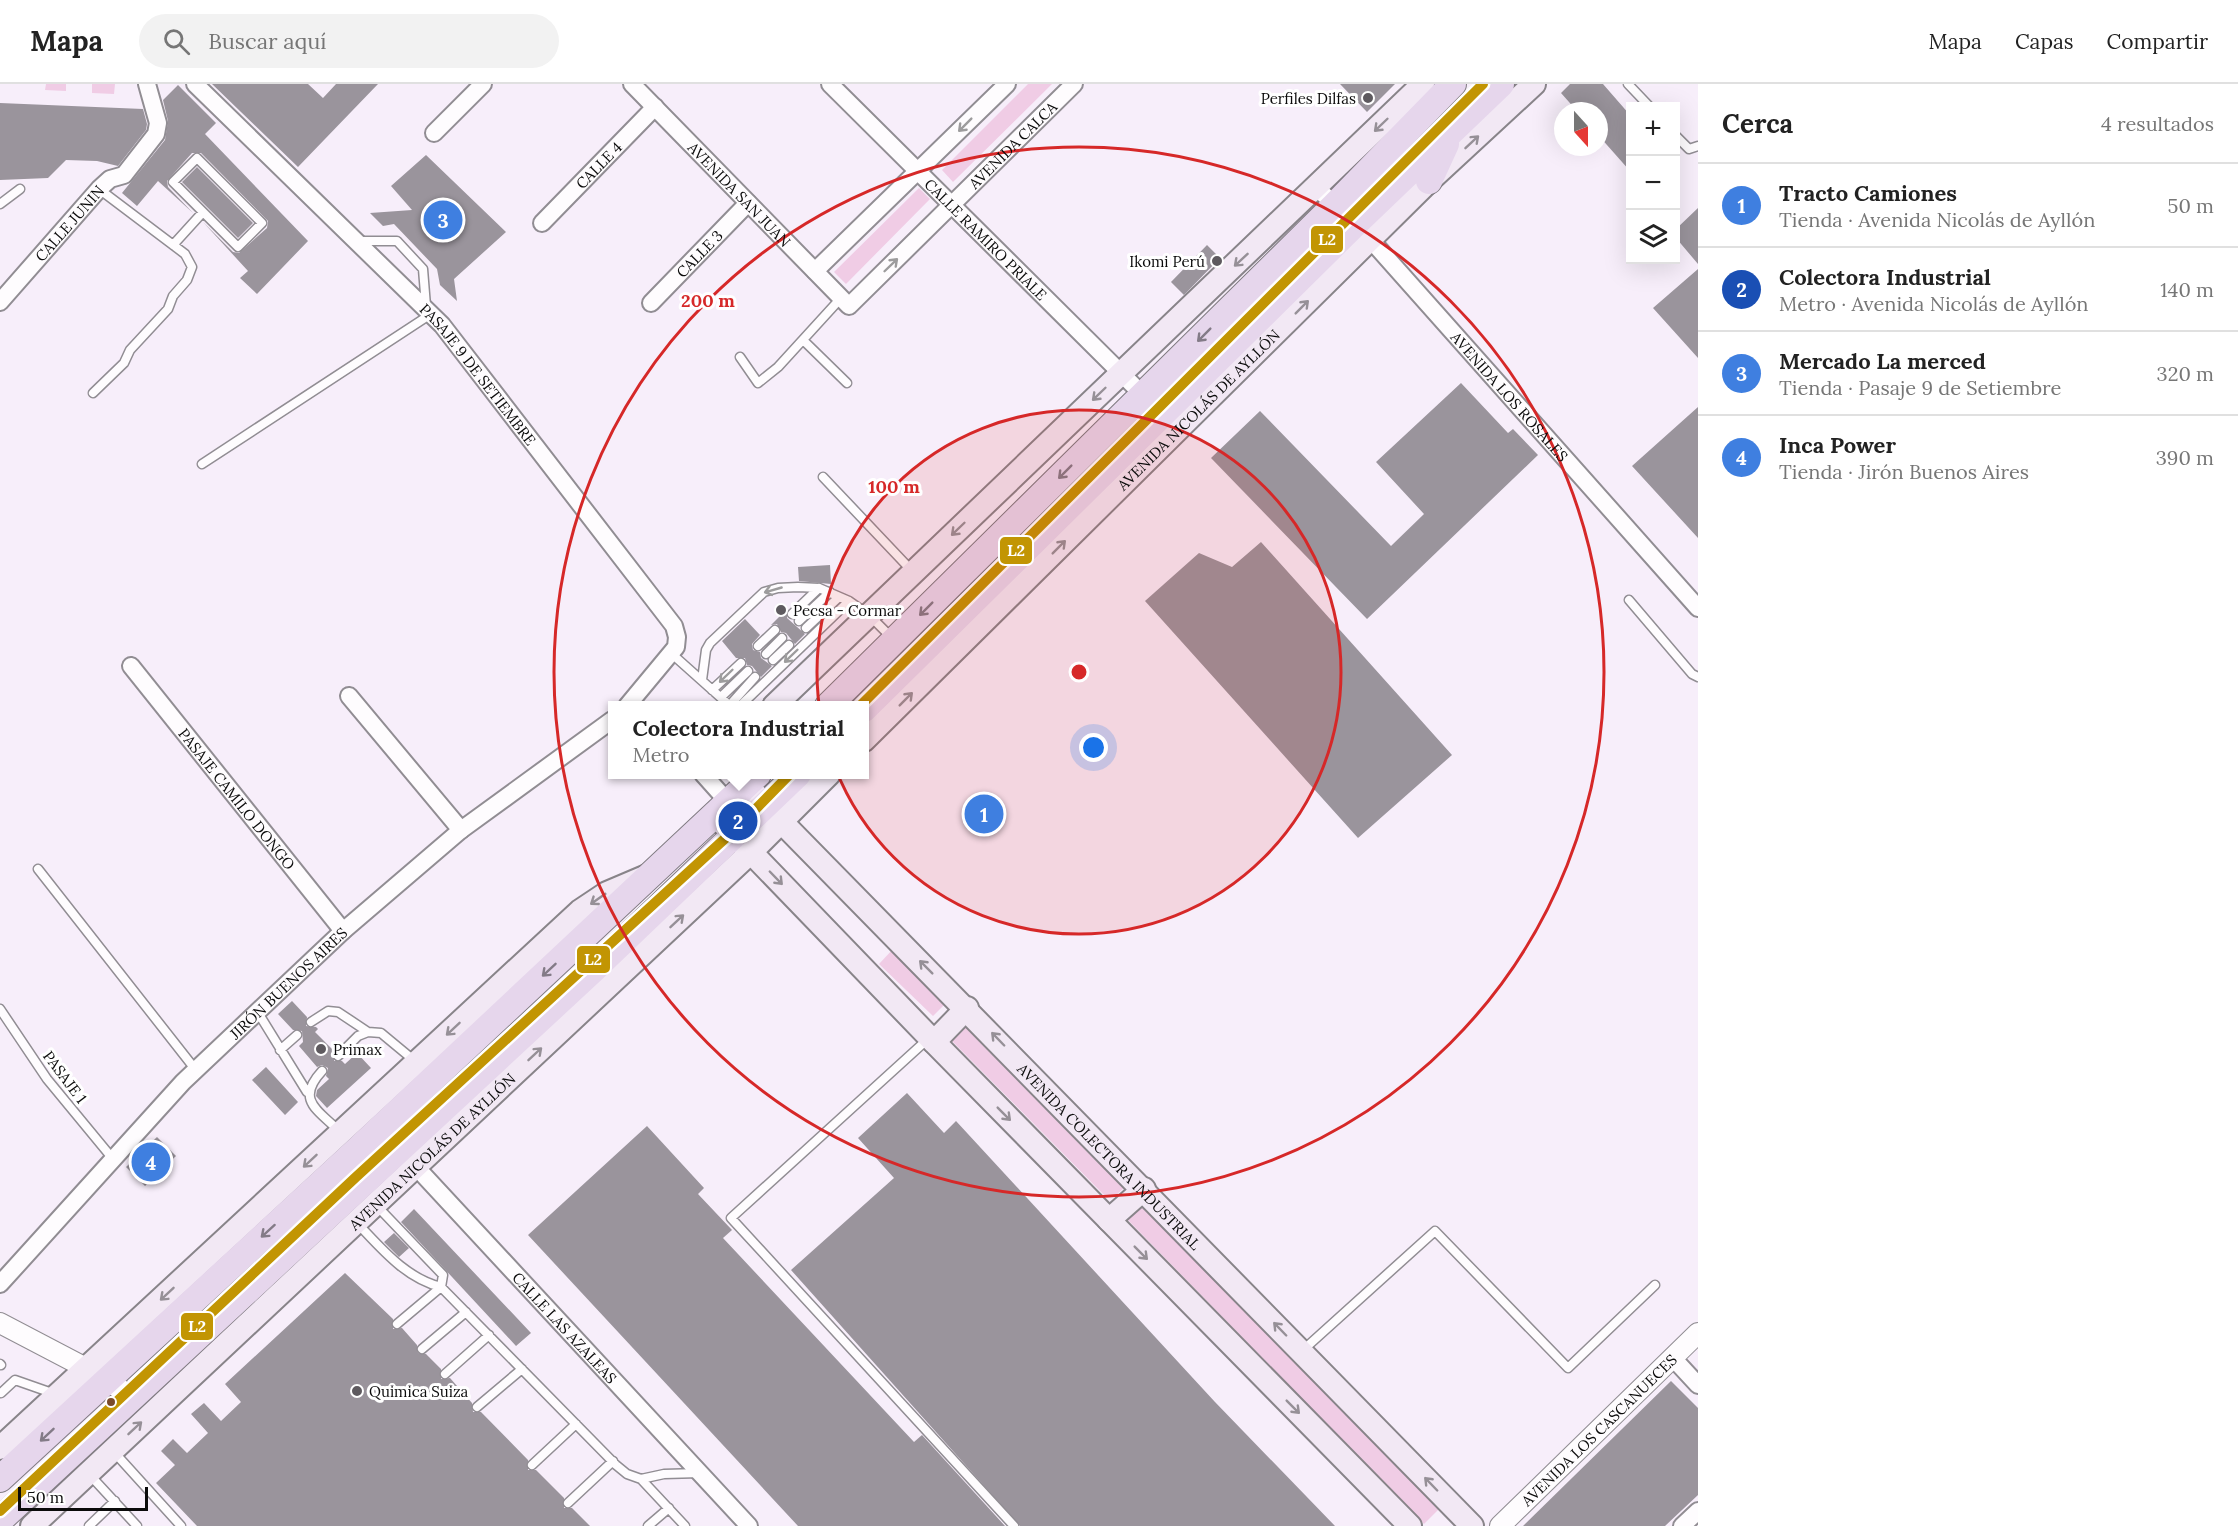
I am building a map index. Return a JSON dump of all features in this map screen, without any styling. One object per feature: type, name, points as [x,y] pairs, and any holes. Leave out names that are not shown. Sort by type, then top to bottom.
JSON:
[{"type":"main road","points":[[832,701],[1143,395],[1326,196],[1423,84]]},
{"type":"main road","points":[[1425,110],[1443,84]]},
{"type":"main road","points":[[778,701],[1122,372],[1453,84]]},
{"type":"main road","name":"AVENIDA NICOLÁS DE AYLLÓN","points":[[869,735],[1363,232],[1452,130],[1501,84]]},
{"type":"main road","name":"AVENIDA NICOLÁS DE AYLLÓN","points":[[869,704],[1363,232],[1429,181],[1534,84]]},
{"type":"main road","points":[[1429,181],[1452,130]]},
{"type":"main road","points":[[894,640],[911,662]]},
{"type":"main road","points":[[0,1479],[66,1403],[96,1374],[425,1070],[651,875],[722,809],[749,779]]},
{"type":"main road","name":"AVENIDA COLECTORA INDUSTRIAL","points":[[751,779],[774,813],[968,1008],[1469,1525]]},
{"type":"main road","name":"AVENIDA NICOLÁS DE AYLLÓN","points":[[774,813],[795,779]]},
{"type":"main road","name":"AVENIDA NICOLÁS DE AYLLÓN","points":[[32,1526],[88,1473],[103,1442],[133,1397],[408,1158],[774,813],[822,779]]},
{"type":"main road","points":[[722,809],[743,844],[932,1040],[1410,1526]]},
{"type":"main road","points":[[932,1040],[968,1008]]},
{"type":"main road","points":[[349,1141],[380,1128],[425,1070]]},
{"type":"main road","name":"AVENIDA NICOLÁS DE AYLLÓN","points":[[0,1520],[103,1442],[356,1222],[375,1204],[408,1158]]},
{"type":"main road","points":[[1109,1220],[1144,1189]]},
{"type":"main road","points":[[0,1448],[66,1403]]},
{"type":"street","name":"CALLE JUNIN","points":[[0,302],[99,189],[110,179],[124,175],[156,134],[158,123],[147,84]]},
{"type":"street","name":"PASAJE 9 DE SETIEMBRE","points":[[195,84],[442,325],[674,626],[677,637],[672,654]]},
{"type":"street","points":[[434,133],[483,84]]},
{"type":"street","name":"AVENIDA SAN JUAN","points":[[632,84],[845,302]]},
{"type":"street","name":"CALLE RAMIRO PRIALE","points":[[830,84],[951,207],[1143,395]]},
{"type":"street","points":[[815,271],[1007,84]]},
{"type":"street","name":"AVENIDA CALCA","points":[[845,302],[951,207],[1074,84]]},
{"type":"street","name":"CALLE 4","points":[[542,223],[655,107]]},
{"type":"street","name":"AVENIDA LOS ROSALES","points":[[1326,196],[1363,232],[1698,608]]},
{"type":"street","name":"CALLE 3","points":[[651,303],[748,203]]},
{"type":"street","points":[[636,701],[672,654]]},
{"type":"street","name":"PASAJE CAMILO DONGO","points":[[131,666],[343,931]]},
{"type":"street","points":[[349,696],[461,830]]},
{"type":"street","name":"JIRÓN BUENOS AIRES","points":[[0,1284],[195,1070],[343,931],[461,830],[608,723]]},
{"type":"street","points":[[706,779],[722,809]]},
{"type":"street","name":"CALLE LAS AZALEAS","points":[[380,1128],[749,1526]]},
{"type":"street","points":[[0,1323],[96,1374],[133,1397]]},
{"type":"street","name":"AVENIDA LOS CASCANUECES","points":[[1500,1526],[1698,1334]]},
{"type":"street","points":[[1673,1358],[1698,1385]]},
{"type":"street","points":[[1682,1526],[1698,1511]]},
{"type":"lane","points":[[1628,84],[1645,102]]},
{"type":"lane","points":[[1680,140],[1689,149],[1698,146]]},
{"type":"lane","points":[[197,158],[262,223],[238,247],[203,212],[173,182],[197,158]]},
{"type":"lane","points":[[0,204],[20,189]]},
{"type":"lane","points":[[93,393],[124,363],[130,350],[168,309],[171,299],[191,273],[190,260],[99,189]]},
{"type":"lane","points":[[173,245],[203,212]]},
{"type":"lane","points":[[202,464],[428,312],[423,269],[397,241],[356,241]]},
{"type":"lane","points":[[740,357],[758,383],[778,367],[802,340],[845,302]]},
{"type":"lane","points":[[802,340],[847,383]]},
{"type":"lane","points":[[823,477],[913,572]]},
{"type":"lane","points":[[702,681],[706,650],[710,643],[764,592],[778,588],[819,588],[830,592],[849,601],[869,615],[894,640]]},
{"type":"lane","points":[[792,614],[819,588]]},
{"type":"lane","points":[[830,592],[803,625],[839,597]]},
{"type":"lane","points":[[1629,600],[1692,674],[1698,677]]},
{"type":"lane","points":[[744,701],[849,601]]},
{"type":"lane","points":[[758,646],[775,630]]},
{"type":"lane","points":[[782,638],[769,657],[789,645]]},
{"type":"lane","points":[[672,654],[724,701]]},
{"type":"lane","points":[[712,690],[741,663]]},
{"type":"lane","points":[[721,697],[752,674],[731,701]]},
{"type":"lane","points":[[38,869],[195,1070]]},
{"type":"lane","name":"PASAJE 1","points":[[0,1009],[46,1079],[113,1159]]},
{"type":"lane","points":[[257,1011],[307,1092],[310,1102],[349,1141]]},
{"type":"lane","points":[[311,1022],[328,1011],[338,1012],[368,1032]]},
{"type":"lane","points":[[338,1056],[358,1036],[368,1032],[381,1033],[425,1070]]},
{"type":"lane","points":[[280,1050],[297,1035]]},
{"type":"lane","points":[[932,1040],[731,1218],[1014,1526]]},
{"type":"lane","points":[[307,1092],[310,1083],[322,1071]]},
{"type":"lane","points":[[375,1204],[444,1275],[441,1287],[397,1323]]},
{"type":"lane","points":[[356,1222],[405,1270],[416,1278],[441,1287],[613,1461],[627,1474],[641,1479],[685,1526]]},
{"type":"lane","points":[[1301,1351],[1435,1231],[1568,1368],[1655,1285]]},
{"type":"lane","points":[[422,1349],[466,1312]]},
{"type":"lane","points":[[445,1374],[489,1335]]},
{"type":"lane","points":[[3,1367],[15,1380],[66,1403]]},
{"type":"lane","points":[[477,1407],[522,1369]]},
{"type":"lane","points":[[1,1393],[15,1380]]},
{"type":"lane","points":[[532,1465],[576,1424]]},
{"type":"lane","points":[[103,1442],[181,1526]]},
{"type":"lane","points":[[568,1503],[613,1461]]},
{"type":"lane","points":[[88,1473],[137,1526]]},
{"type":"lane","points":[[641,1479],[664,1474],[700,1473]]},
{"type":"lane","points":[[88,1526],[115,1502]]},
{"type":"lane","points":[[648,1526],[669,1509]]},
{"type":"shaded area","points":[[46,84],[66,84],[66,91],[45,90]]},
{"type":"shaded area","points":[[92,84],[115,84],[114,94],[92,93]]},
{"type":"shaded area","points":[[1028,84],[1052,84],[953,182],[942,170]]},
{"type":"shaded area","points":[[919,188],[930,199],[846,284],[834,272]]},
{"type":"shaded area","points":[[894,948],[945,1004],[933,1016],[879,964]]},
{"type":"shaded area","points":[[963,1019],[1125,1187],[1114,1197],[1107,1198],[949,1038]]},
{"type":"shaded area","points":[[1136,1199],[1440,1508],[1424,1524],[1125,1217]]},
{"type":"building","points":[[212,84],[308,84],[323,98],[336,84],[378,84],[298,167]]},
{"type":"building","name":"Perfiles Dilfas","points":[[1340,84],[1395,84],[1367,112]]},
{"type":"building","points":[[1570,84],[1603,84],[1626,110],[1626,166],[1608,146],[1608,102],[1569,102],[1561,93]]},
{"type":"building","points":[[178,85],[216,123],[205,134],[308,241],[257,294],[240,278],[248,271],[203,222],[233,252],[239,253],[267,228],[268,221],[201,153],[192,153],[167,181],[168,187],[193,213],[158,181],[137,206],[122,193],[165,140],[168,121],[163,100]]},
{"type":"building","points":[[0,103],[143,109],[147,124],[146,130],[118,166],[97,161],[66,160],[48,178],[0,180]]},
{"type":"building","points":[[426,155],[506,232],[454,279],[457,301],[440,285],[437,269],[394,224],[383,226],[370,213],[412,210],[391,186]]},
{"type":"building","points":[[197,167],[253,223],[238,238],[182,182]]},
{"type":"building","points":[[1698,208],[1698,264],[1680,243],[1680,225]]},
{"type":"building","points":[[1207,245],[1220,258],[1184,295],[1171,282]]},
{"type":"building","points":[[1698,269],[1698,358],[1653,308]]},
{"type":"building","points":[[1461,383],[1508,433],[1513,429],[1538,455],[1367,619],[1211,458],[1260,411],[1391,546],[1424,514],[1376,462]]},
{"type":"building","points":[[1698,407],[1698,538],[1632,466]]},
{"type":"building","points":[[1261,542],[1452,755],[1358,838],[1145,601],[1199,553],[1232,567]]},
{"type":"building","points":[[830,565],[831,584],[799,581],[798,567]]},
{"type":"building","points":[[787,609],[787,618],[805,634],[795,644],[786,633],[781,632],[777,624],[771,625]]},
{"type":"building","points":[[745,619],[760,635],[752,644],[753,650],[760,652],[761,658],[772,666],[761,677],[752,666],[747,665],[745,658],[736,658],[722,641]]},
{"type":"building","points":[[292,1001],[307,1017],[306,1026],[316,1027],[318,1029],[315,1032],[334,1051],[334,1061],[342,1061],[345,1064],[357,1053],[371,1068],[327,1108],[316,1096],[317,1090],[329,1079],[326,1076],[328,1068],[322,1065],[317,1067],[299,1046],[303,1042],[302,1031],[293,1030],[278,1014]]},
{"type":"building","points":[[266,1067],[298,1102],[285,1115],[252,1080]]},
{"type":"building","points":[[907,1093],[944,1133],[956,1121],[1215,1402],[1335,1526],[1020,1526],[791,1270],[894,1178],[858,1138]]},
{"type":"building","points":[[647,1126],[704,1188],[698,1194],[732,1230],[723,1238],[914,1442],[922,1435],[1005,1526],[798,1526],[528,1235]]},
{"type":"building","points":[[157,1137],[176,1156],[145,1186],[126,1167]]},
{"type":"building","points":[[414,1209],[531,1333],[516,1346],[401,1222]]},
{"type":"building","points":[[394,1233],[409,1248],[399,1257],[384,1242]]},
{"type":"building","name":"Quimica Suiza","points":[[345,1273],[393,1319],[393,1329],[402,1328],[417,1345],[418,1353],[426,1354],[441,1369],[441,1379],[450,1378],[472,1403],[473,1412],[481,1412],[528,1460],[528,1470],[536,1470],[564,1498],[564,1508],[572,1508],[590,1526],[197,1526],[156,1483],[175,1465],[161,1451],[173,1439],[187,1453],[208,1433],[191,1414],[204,1403],[221,1421],[241,1402],[225,1384]]},
{"type":"building","points":[[1671,1381],[1698,1408],[1698,1495],[1665,1526],[1523,1526]]},
{"type":"transit line","name":"L2","points":[[865,701],[1483,84]]},
{"type":"transit line","name":"L2","points":[[0,1511],[356,1177],[742,823],[785,779]]},
{"type":"place","name":"Perfiles Dilfas","points":[[1368,98]]},
{"type":"place","name":"Mercado La merced","points":[[443,220]]},
{"type":"place","name":"Ikomi Perú","points":[[1217,261]]},
{"type":"place","name":"Pecsa - Cormar","points":[[781,610]]},
{"type":"place","name":"Tracto Camiones","points":[[984,814]]},
{"type":"place","name":"Colectora Industrial","points":[[738,821]]},
{"type":"place","name":"Primax","points":[[321,1049]]},
{"type":"place","name":"Inca Power","points":[[151,1162]]},
{"type":"place","name":"Quimica Suiza","points":[[357,1391]]}]
